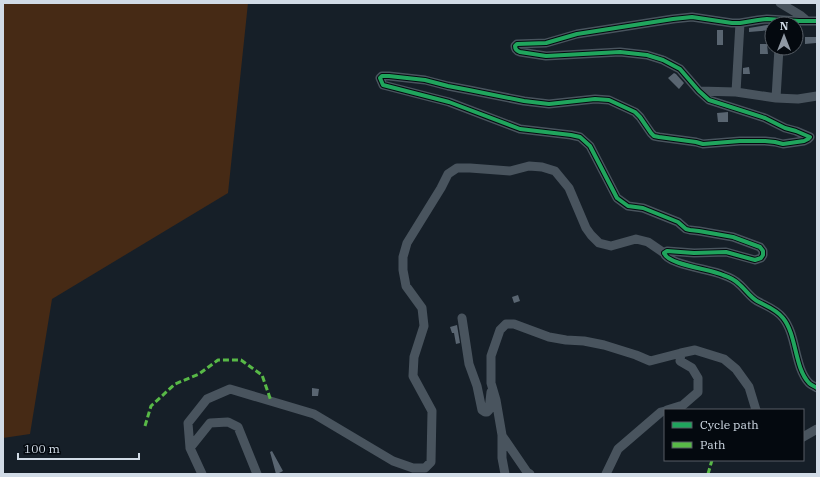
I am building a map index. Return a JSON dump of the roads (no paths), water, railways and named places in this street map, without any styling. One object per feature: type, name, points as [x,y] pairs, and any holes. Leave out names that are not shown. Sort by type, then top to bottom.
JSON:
[{"type":"street","points":[[781,3],[807,21]]},
{"type":"street","points":[[664,253],[667,251],[694,253],[726,252],[755,260],[761,258],[764,251],[733,237],[686,229],[678,222],[643,208],[628,206],[617,198],[590,146],[580,138],[571,135],[520,129],[449,102],[383,85],[380,78],[382,76],[389,76],[425,80],[524,101],[549,104],[594,99],[609,100],[635,112],[654,136],[704,144],[740,141],[765,141],[783,144],[804,141],[810,137],[785,128],[765,118],[709,100],[680,69],[663,60],[647,55],[620,52],[546,56],[520,52],[515,48],[517,44],[546,42],[577,34],[673,19],[692,17],[732,23],[764,21]]},
{"type":"street","points":[[804,21],[817,21]]},
{"type":"street","points":[[736,92],[740,23]]},
{"type":"street","points":[[776,98],[779,56]]},
{"type":"street","points":[[699,91],[736,92],[776,98],[798,99],[817,96]]},
{"type":"street","points":[[202,474],[190,448],[188,424],[207,399],[230,389],[314,414],[393,461],[413,468],[425,468],[431,462],[432,411],[413,376],[414,358],[424,326],[422,308],[406,286],[403,270],[403,257],[407,242],[441,188],[448,174],[457,168],[510,171],[528,166],[542,167],[555,171],[569,188],[586,228],[599,243],[611,246],[636,239],[648,242],[664,253],[666,258],[675,262],[723,274],[738,283],[756,300],[776,311],[783,318],[790,331],[803,373],[810,384],[817,388]]},
{"type":"street","points":[[462,318],[469,364],[478,386],[482,410],[485,412],[489,410],[491,399],[491,356],[500,330],[506,324],[514,324],[549,337],[604,345],[650,361],[695,350],[724,359],[736,369],[749,387],[756,409]]},
{"type":"street","points":[[669,409],[683,405],[698,392],[698,378],[692,368],[680,361],[680,353]]},
{"type":"street","points":[[491,383],[496,400],[502,435],[502,458],[505,474]]},
{"type":"street","points":[[606,474],[618,449],[664,411]]},
{"type":"street","points":[[190,448],[210,423],[228,422],[238,427],[257,474]]},
{"type":"street","points":[[804,436],[817,429]]},
{"type":"street","points":[[502,435],[527,472],[530,474]]}]
